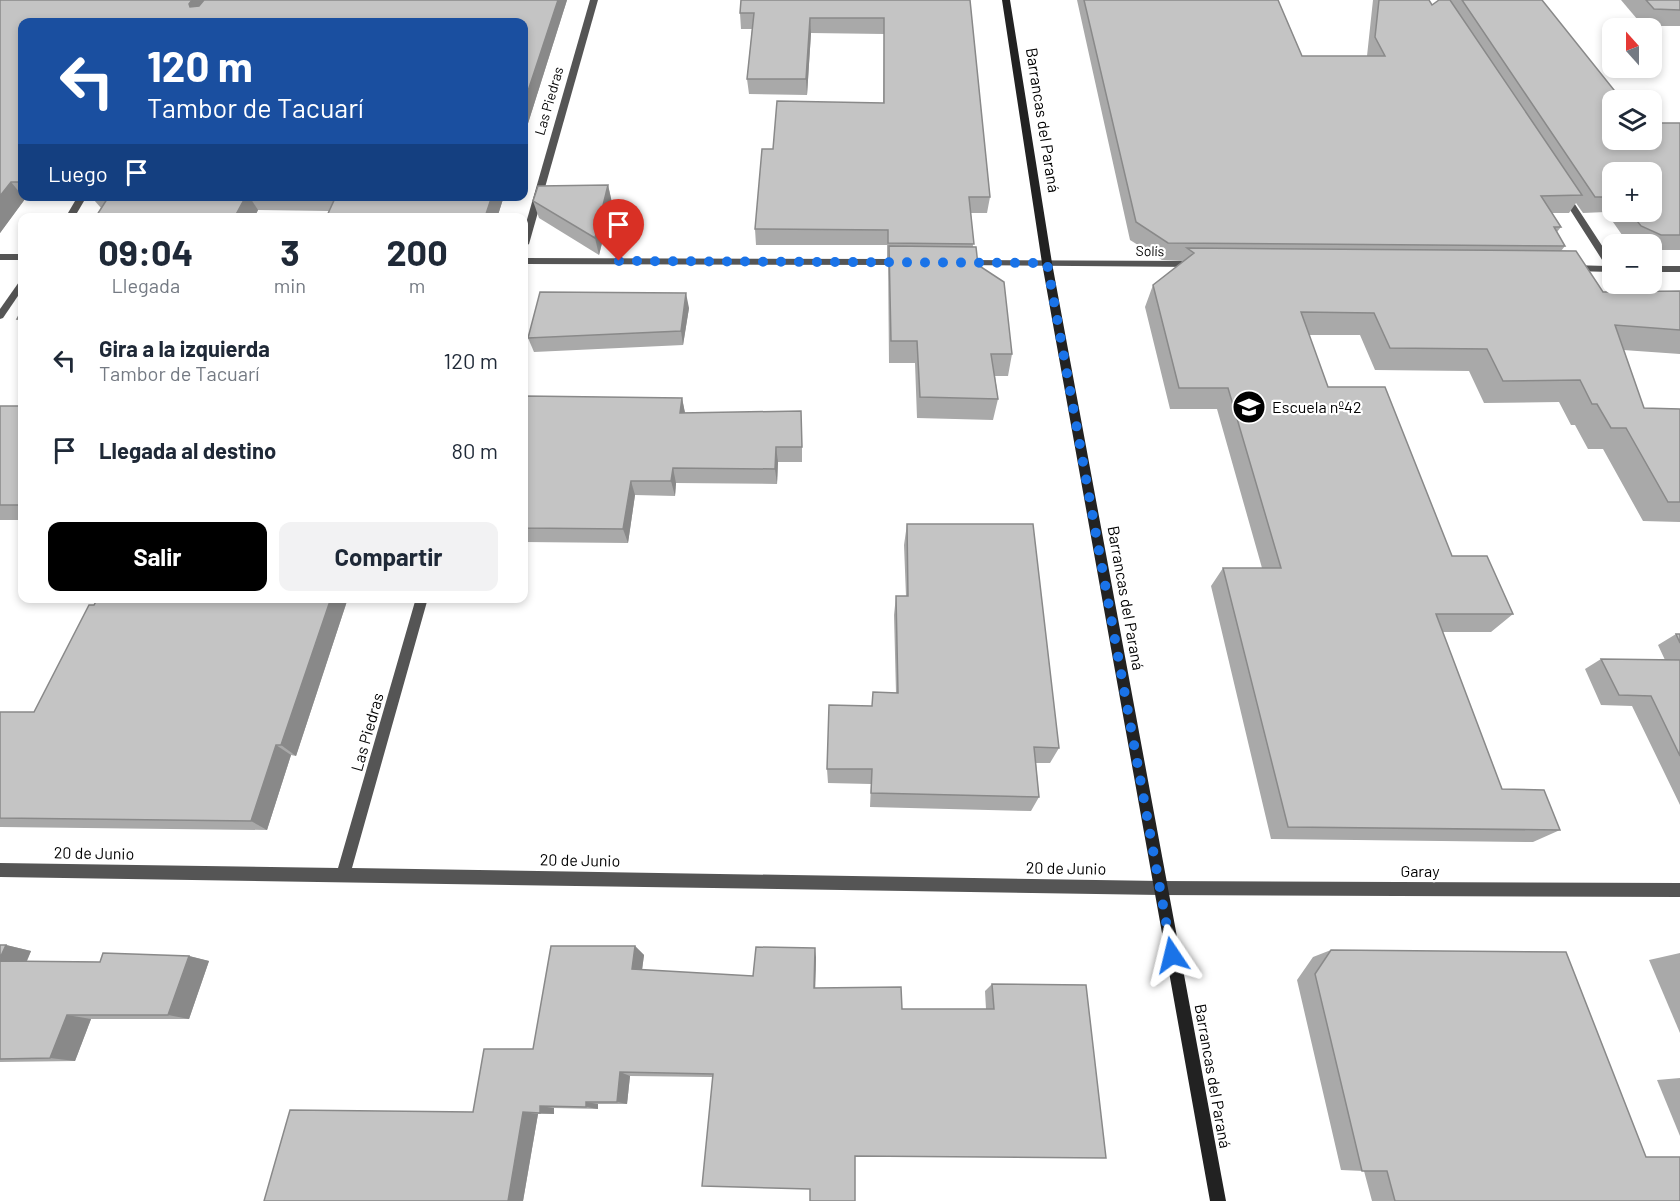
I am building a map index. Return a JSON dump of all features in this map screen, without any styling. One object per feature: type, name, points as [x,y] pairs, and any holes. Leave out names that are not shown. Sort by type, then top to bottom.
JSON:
[{"type":"main road","name":"Barrancas del Paraná","points":[[1006,0],[1047,263],[1218,1201]]},
{"type":"street","name":"Las Piedras","points":[[528,230],[594,0]]},
{"type":"street","points":[[1560,188],[1602,253]]},
{"type":"street","points":[[0,257],[18,257]]},
{"type":"street","points":[[528,261],[916,262]]},
{"type":"street","name":"Solís","points":[[951,262],[1200,265]]},
{"type":"street","points":[[1565,268],[1602,268]]},
{"type":"street","points":[[1662,269],[1680,269]]},
{"type":"street","points":[[0,316],[18,290]]},
{"type":"street","name":"Las Piedras","points":[[343,874],[421,603]]},
{"type":"street","name":"20 de Junio","points":[[0,870],[1160,888]]},
{"type":"street","name":"Garay","points":[[1160,888],[1680,890]]},
{"type":"building","points":[[0,0],[192,0],[190,7],[199,6],[204,0],[558,0],[528,91],[528,18],[18,18],[18,182],[11,182],[0,196]]},
{"type":"building","points":[[741,0],[970,0],[990,197],[969,197],[974,244],[888,243],[888,230],[755,229],[762,149],[773,149],[777,101],[884,103],[884,18],[810,18],[806,79],[747,79],[754,13],[740,13]]},
{"type":"building","points":[[1084,0],[1278,0],[1302,56],[1385,56],[1375,37],[1379,0],[1429,0],[1432,5],[1439,0],[1450,0],[1582,195],[1541,196],[1561,227],[1554,227],[1565,246],[1168,243],[1136,222]]},
{"type":"building","points":[[1462,0],[1542,0],[1602,75],[1602,78],[1614,90],[1602,90],[1602,150],[1662,150],[1662,123],[1680,123],[1680,235],[1662,235],[1641,226],[1638,222],[1662,222],[1662,162],[1602,162],[1602,197],[1595,197]]},
{"type":"building","points":[[1646,0],[1680,0],[1680,10],[1654,9]]},
{"type":"building","points":[[608,185],[595,238],[533,201],[538,186]]},
{"type":"building","points":[[106,201],[243,201],[237,213],[98,213]]},
{"type":"building","points":[[334,201],[490,201],[486,213],[328,213]]},
{"type":"building","points":[[889,246],[976,247],[978,265],[1004,282],[1012,354],[991,354],[998,399],[920,397],[917,341],[891,341]]},
{"type":"building","points":[[1187,248],[1576,251],[1602,290],[1602,294],[1662,294],[1662,291],[1680,291],[1680,330],[1615,325],[1644,408],[1680,409],[1680,502],[1668,502],[1626,428],[1611,428],[1597,404],[1592,404],[1580,380],[1503,381],[1487,349],[1390,348],[1374,313],[1301,312],[1328,387],[1385,387],[1452,556],[1487,556],[1513,614],[1436,614],[1502,789],[1544,790],[1560,830],[1288,827],[1223,568],[1281,568],[1228,388],[1179,388],[1153,285],[1194,253]]},
{"type":"building","points":[[540,292],[686,293],[681,331],[528,338]]},
{"type":"building","points":[[528,396],[682,398],[680,413],[801,411],[802,447],[776,447],[775,469],[673,468],[671,481],[631,481],[623,529],[528,528]]},
{"type":"building","points":[[0,406],[18,406],[18,505],[0,505]]},
{"type":"building","points":[[907,524],[1033,524],[1059,748],[1034,747],[1039,797],[871,793],[872,769],[827,769],[829,705],[872,706],[873,692],[898,693],[896,596],[908,596]]},
{"type":"building","points":[[95,603],[329,603],[281,745],[276,745],[251,821],[0,818],[0,712],[34,712],[89,605]]},
{"type":"building","points":[[1601,659],[1680,660],[1680,756],[1651,696],[1619,695]]},
{"type":"building","points":[[0,945],[6,945],[0,958]]},
{"type":"building","points":[[551,946],[635,946],[632,969],[753,976],[756,947],[815,948],[814,988],[901,987],[902,1009],[994,1009],[992,984],[1086,985],[1106,1158],[855,1156],[855,1201],[810,1201],[810,1189],[702,1186],[713,1074],[620,1072],[617,1102],[586,1102],[586,1107],[540,1106],[540,1113],[523,1112],[508,1201],[264,1201],[290,1110],[473,1112],[484,1049],[533,1049]]},
{"type":"building","points":[[1331,950],[1566,952],[1646,1157],[1680,1157],[1680,1201],[1395,1201],[1387,1171],[1362,1171],[1315,974]]},
{"type":"building","points":[[103,953],[189,956],[168,1015],[67,1015],[50,1058],[0,1059],[0,961],[100,962]]},
{"type":"place","name":"Escuela nº42","points":[[1249,407]]},
{"type":"route","points":[[619,261],[1047,263],[1172,955]]}]
